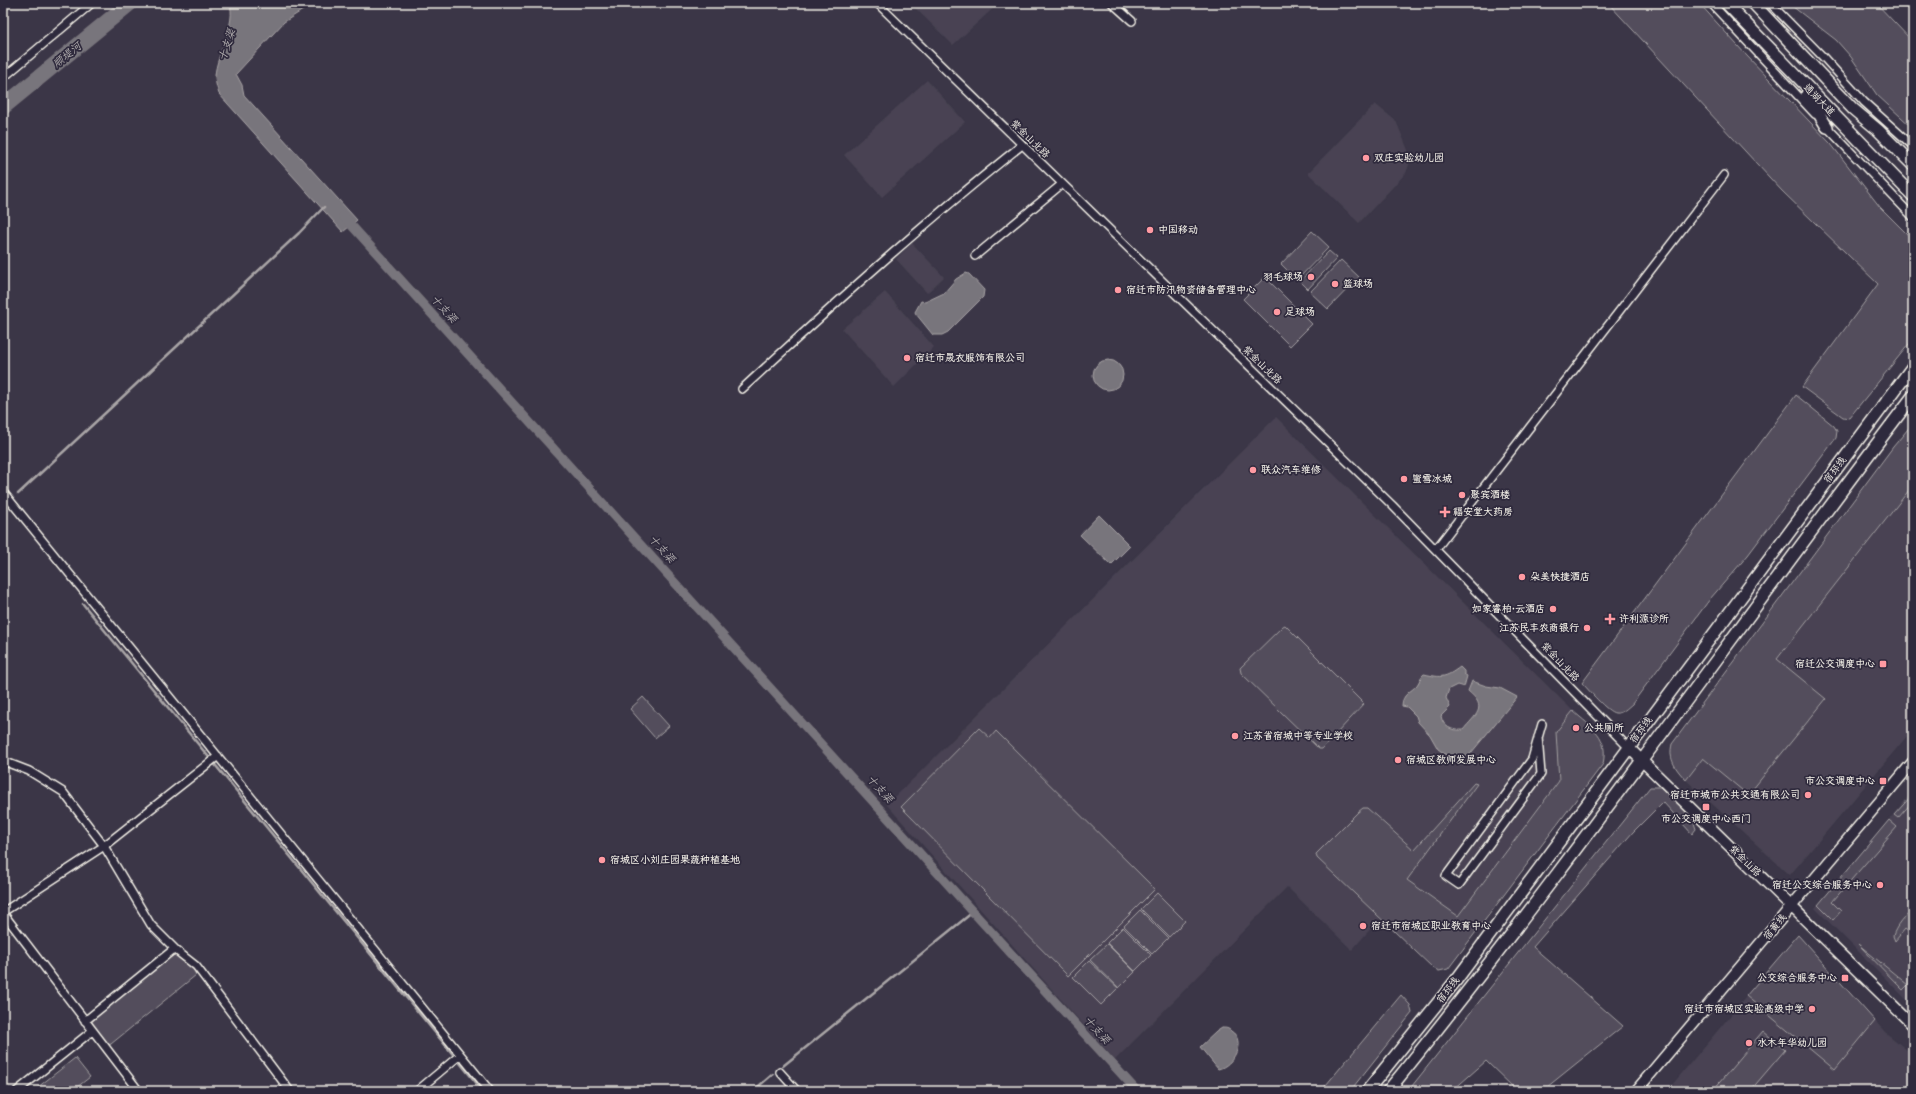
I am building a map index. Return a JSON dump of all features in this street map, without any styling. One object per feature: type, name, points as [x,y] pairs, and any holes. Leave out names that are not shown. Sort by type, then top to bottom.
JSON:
[{"type":"main road","name":"通湖大道","points":[[1726,3],[1913,196]]},
{"type":"main road","name":"通湖大道","points":[[1753,3],[1853,109],[1913,165]]},
{"type":"main road","points":[[1798,78],[1827,127]]},
{"type":"main road","points":[[1901,153],[1913,159]]},
{"type":"main road","name":"宿邳线","points":[[1367,1091],[1457,979],[1628,747],[1913,366]]},
{"type":"main road","name":"宿邳线","points":[[1388,1091],[1442,1024],[1581,843],[1913,396]]},
{"type":"main road","name":"紫金山路","points":[[1628,747],[1913,1025]]},
{"type":"main road","name":"宿黄线","points":[[1636,1091],[1913,762]]},
{"type":"street","points":[[3,78],[92,3]]},
{"type":"street","name":"紫金山北路","points":[[877,3],[1436,549],[1628,747]]},
{"type":"street","points":[[1112,3],[1132,21]]},
{"type":"street","points":[[1711,3],[1913,217]]},
{"type":"street","points":[[1770,3],[1826,59],[1864,102],[1913,146]]},
{"type":"street","points":[[742,389],[958,196],[1022,145]]},
{"type":"street","points":[[1436,549],[1724,175]]},
{"type":"street","points":[[975,256],[1062,184]]},
{"type":"street","points":[[3,492],[216,757],[490,1091]]},
{"type":"street","points":[[1538,737],[1540,774],[1459,885],[1446,876],[1532,759],[1538,737],[1542,724]]},
{"type":"street","points":[[139,1091],[3,913],[104,846],[216,757]]},
{"type":"street","points":[[3,761],[29,771],[63,792],[104,846],[151,925],[174,949],[196,966],[290,1091]]},
{"type":"street","points":[[85,1021],[174,949]]},
{"type":"street","points":[[17,1091],[92,1031]]},
{"type":"street","points":[[417,1091],[460,1055]]},
{"type":"street","points":[[780,1072],[797,1091]]},
{"type":"shaded area","points":[[910,3],[999,3],[953,45]]},
{"type":"shaded area","points":[[1608,3],[1699,3],[1831,144],[1880,207],[1913,240],[1913,339],[1849,418],[1843,417],[1802,387],[1878,284],[1782,191]]},
{"type":"shaded area","points":[[1788,3],[1876,3],[1913,42],[1913,128],[1877,95],[1851,57],[1836,40]]},
{"type":"shaded area","points":[[927,80],[965,122],[882,197],[844,155]]},
{"type":"shaded area","name":"双庄实验幼儿园","points":[[1375,104],[1396,121],[1408,150],[1409,165],[1406,173],[1359,223],[1308,173]]},
{"type":"shaded area","points":[[1312,231],[1329,247],[1297,280],[1281,264]]},
{"type":"shaded area","points":[[912,243],[944,277],[927,293],[896,259]]},
{"type":"shaded area","points":[[1329,251],[1337,258],[1308,289],[1300,281]]},
{"type":"shaded area","name":"篮球场","points":[[1341,260],[1359,277],[1328,309],[1310,292]]},
{"type":"shaded area","name":"足球场","points":[[1265,277],[1312,324],[1290,346],[1243,299]]},
{"type":"shaded area","points":[[885,292],[934,347],[894,387],[842,329]]},
{"type":"shaded area","points":[[1796,395],[1834,426],[1837,431],[1836,438],[1748,555],[1710,599],[1632,704],[1620,713],[1612,712],[1607,709],[1582,683]]},
{"type":"shaded area","name":"江苏省宿城中等专业学校","points":[[1276,417],[1573,711],[1556,732],[1559,781],[1457,917],[1407,880],[1380,918],[1352,950],[1287,887],[1115,1060],[887,805]]},
{"type":"shaded area","points":[[1913,423],[1913,485],[1777,659],[1826,699],[1748,795],[1703,758],[1686,780],[1676,768],[1672,760],[1672,744],[1893,447]]},
{"type":"shaded area","points":[[1913,485],[1913,729],[1790,875],[1686,780],[1777,659]]},
{"type":"shaded area","points":[[1285,625],[1364,704],[1322,749],[1319,749],[1241,673],[1240,668]]},
{"type":"shaded area","points":[[643,697],[669,726],[655,738],[630,709]]},
{"type":"shaded area","points":[[1573,711],[1597,733],[1601,739],[1604,746],[1603,764],[1448,969],[1439,971],[1433,968],[1317,858],[1316,854],[1363,808],[1367,808],[1414,850],[1474,783],[1477,784],[1407,880],[1458,916],[1559,781],[1556,732]]},
{"type":"shaded area","points":[[979,728],[990,738],[996,731],[1155,889],[1068,976],[901,807]]},
{"type":"shaded area","points":[[1650,787],[1660,787],[1692,817],[1696,829],[1692,834],[1663,802],[1633,832],[1533,947],[1623,1026],[1542,1091],[1517,1091],[1486,1061],[1452,1091],[1408,1091]]},
{"type":"shaded area","points":[[1913,791],[1913,1006],[1815,908]]},
{"type":"shaded area","points":[[1913,794],[1913,801],[1898,818],[1894,815]]},
{"type":"shaded area","points":[[1889,820],[1897,827],[1832,902],[1841,911],[1833,920],[1818,905]]},
{"type":"shaded area","points":[[1157,893],[1185,921],[1169,937],[1141,909]]},
{"type":"shaded area","points":[[1140,910],[1168,938],[1152,954],[1124,926]]},
{"type":"shaded area","points":[[1913,912],[1913,919],[1908,926],[1913,930],[1913,935],[1905,929],[1895,941],[1893,936],[1898,925],[1907,915]]},
{"type":"shaded area","points":[[1123,927],[1151,955],[1135,971],[1107,943]]},
{"type":"shaded area","name":"宿迁市宿城区实验高级中学","points":[[1798,935],[1885,1032],[1913,1055],[1913,1091],[1667,1091]]},
{"type":"shaded area","points":[[1798,935],[1875,1021],[1835,1070],[1746,996]]},
{"type":"shaded area","points":[[1107,944],[1135,972],[1119,988],[1090,960]]},
{"type":"shaded area","points":[[1858,944],[1908,985],[1903,990]]},
{"type":"shaded area","points":[[176,953],[194,970],[196,975],[109,1045],[91,1023],[93,1020]]},
{"type":"shaded area","points":[[1089,961],[1118,988],[1101,1005],[1073,977]]},
{"type":"shaded area","points":[[1401,995],[1410,1005],[1412,1013],[1350,1091],[1321,1091]]},
{"type":"shaded area","points":[[1763,1031],[1785,1050],[1750,1091],[1717,1091],[1714,1089]]},
{"type":"shaded area","points":[[75,1058],[90,1077],[72,1091],[33,1091]]},
{"type":"water","points":[[229,3],[314,3],[284,22],[236,74],[242,85],[244,95],[357,220],[343,232],[219,94],[215,76],[231,19]]},
{"type":"water","points":[[966,273],[969,274],[984,290],[983,297],[948,332],[942,335],[933,335],[915,312],[921,301],[925,302],[944,293],[956,279]]},
{"type":"water","points":[[1108,360],[1119,364],[1123,375],[1119,386],[1108,390],[1097,386],[1093,375],[1097,364]]},
{"type":"water","points":[[1099,515],[1130,546],[1111,565],[1080,535]]},
{"type":"water","points":[[1460,667],[1467,676],[1464,687],[1457,685],[1449,689],[1446,698],[1450,707],[1441,716],[1446,726],[1449,728],[1463,730],[1478,711],[1478,702],[1468,691],[1472,681],[1486,686],[1500,688],[1517,697],[1467,758],[1453,760],[1438,749],[1430,735],[1418,722],[1416,716],[1407,707],[1402,706],[1402,702],[1405,696],[1417,685],[1424,674],[1443,676]]},
{"type":"water","points":[[1222,1028],[1229,1029],[1236,1035],[1238,1047],[1229,1063],[1218,1069],[1200,1047]]},
{"type":"waterway","name":"顺堤河","points":[[3,107],[130,3]]},
{"type":"waterway","points":[[18,494],[299,233],[324,207]]},
{"type":"waterway","name":"十支渠","points":[[343,216],[1137,1091]]},
{"type":"waterway","points":[[83,604],[483,1091]]},
{"type":"waterway","points":[[783,1066],[973,912]]},
{"type":"waterway","points":[[753,1091],[773,1074]]},
{"type":"place","name":"双庄实验幼儿园","points":[[1366,158]]},
{"type":"place","name":"中国移动","points":[[1150,230]]},
{"type":"place","name":"羽毛球场","points":[[1311,277]]},
{"type":"place","name":"篮球场","points":[[1335,284]]},
{"type":"place","name":"宿迁市防汛物资储备管理中心","points":[[1118,290]]},
{"type":"place","name":"足球场","points":[[1277,312]]},
{"type":"place","name":"宿迁市晟衣服饰有限公司","points":[[907,358]]},
{"type":"place","name":"联众汽车维修","points":[[1253,470]]},
{"type":"place","name":"蜜雪冰城","points":[[1404,479]]},
{"type":"place","name":"聚宾酒楼","points":[[1462,495]]},
{"type":"place","name":"福安堂大药房","points":[[1445,512]]},
{"type":"place","name":"朵美快捷酒店","points":[[1522,577]]},
{"type":"place","name":"如家睿柏·云酒店","points":[[1553,609]]},
{"type":"place","name":"许利源诊所","points":[[1610,619]]},
{"type":"place","name":"江苏民丰农商银行","points":[[1587,628]]},
{"type":"place","name":"宿迁公交调度中心","points":[[1883,664]]},
{"type":"place","name":"公共厕所","points":[[1576,728]]},
{"type":"place","name":"江苏省宿城中等专业学校","points":[[1235,736]]},
{"type":"place","name":"宿城区教师发展中心","points":[[1398,760]]},
{"type":"place","name":"市公交调度中心","points":[[1883,781]]},
{"type":"place","name":"宿迁市城市公共交通有限公司","points":[[1808,795]]},
{"type":"place","name":"市公交调度中心西门","points":[[1706,807]]},
{"type":"place","name":"宿城区小刘庄园果蔬种植基地","points":[[602,860]]},
{"type":"place","name":"宿迁公交综合服务中心","points":[[1880,885]]},
{"type":"place","name":"宿迁市宿城区职业教育中心","points":[[1363,926]]},
{"type":"place","name":"公交综合服务中心","points":[[1845,978]]},
{"type":"place","name":"宿迁市宿城区实验高级中学","points":[[1812,1009]]},
{"type":"place","name":"水木年华幼儿园","points":[[1749,1043]]}]
